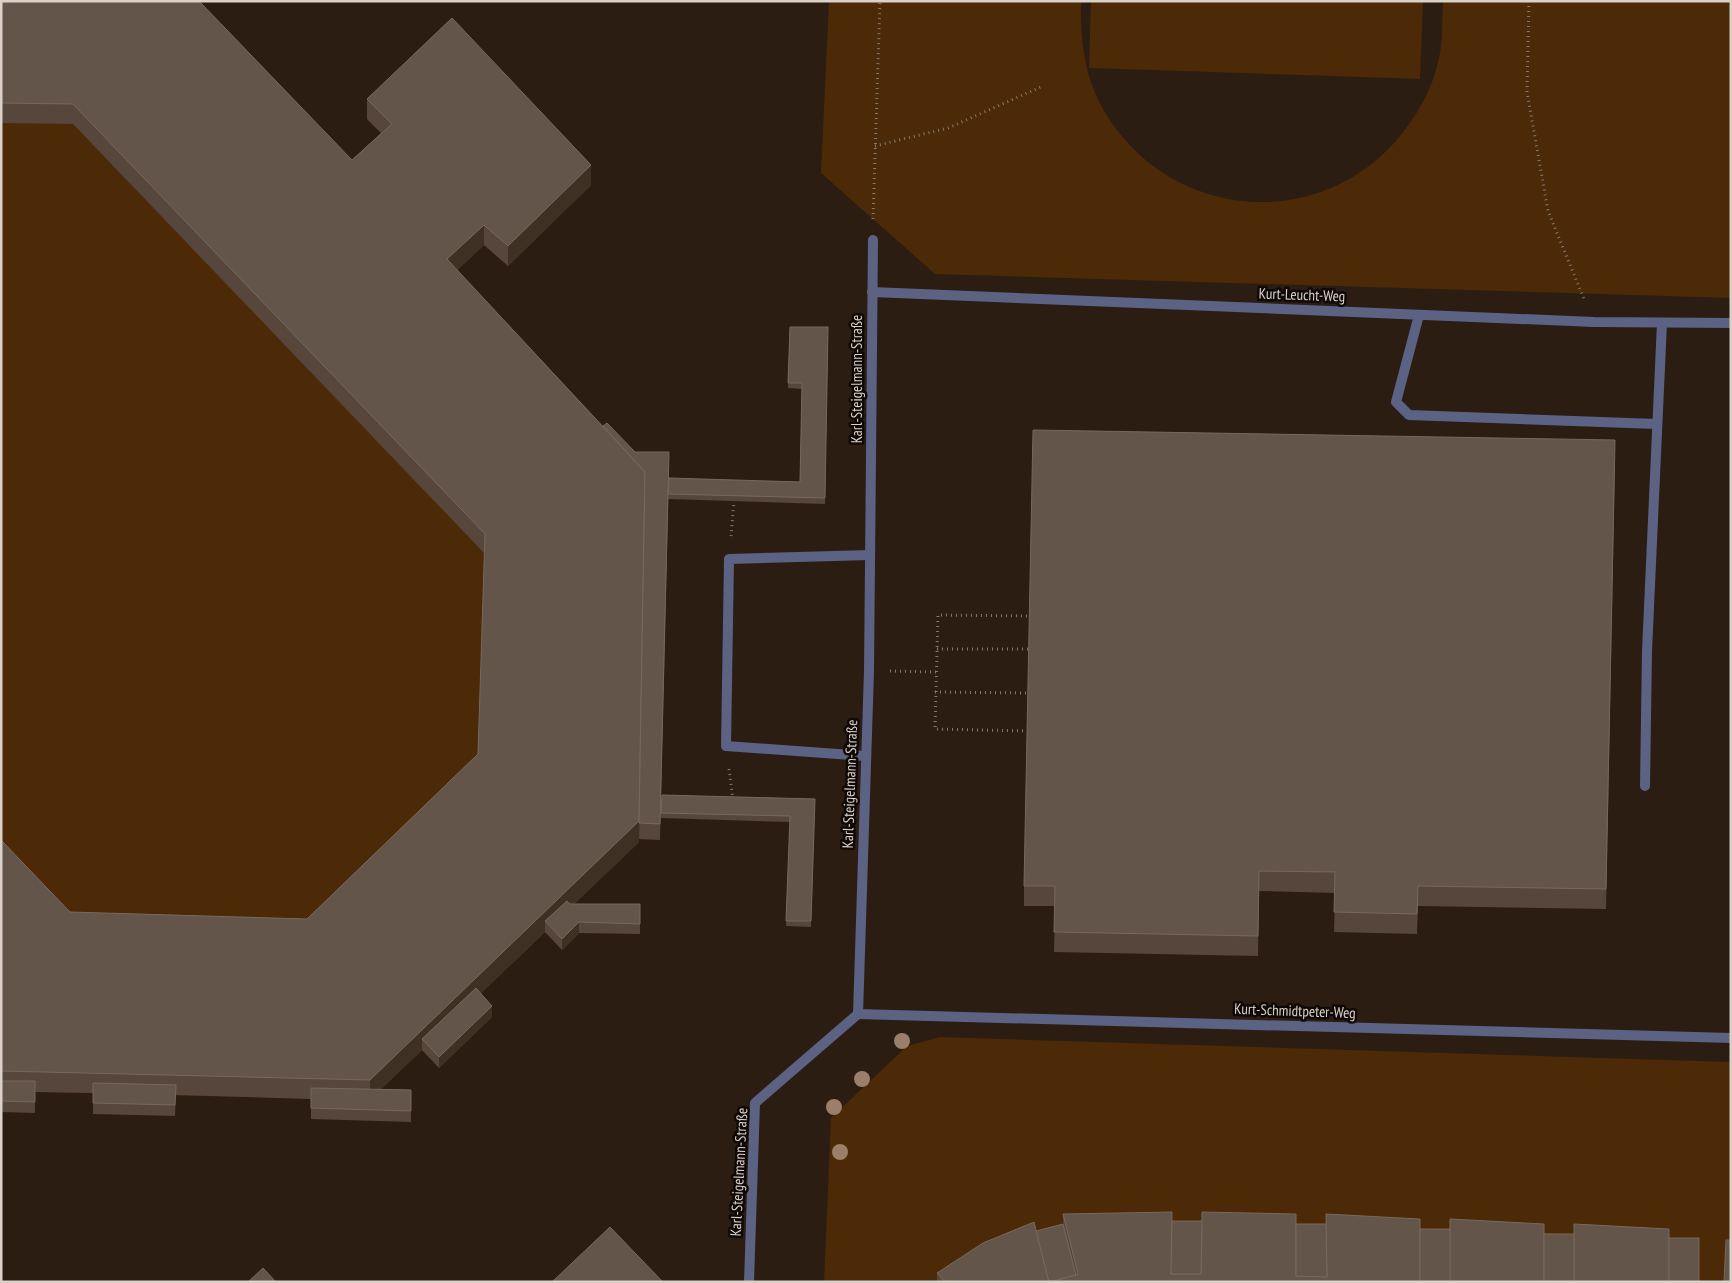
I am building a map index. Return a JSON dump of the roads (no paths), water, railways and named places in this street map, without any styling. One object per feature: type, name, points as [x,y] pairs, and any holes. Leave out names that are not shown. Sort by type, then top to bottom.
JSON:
[{"type":"street","name":"Karl-Steigelmann-Straße","points":[[749,1282],[755,1103],[858,1014],[869,671],[873,240]]},
{"type":"street","name":"Kurt-Leucht-Weg","points":[[872,292],[1594,322],[1731,323]]},
{"type":"street","points":[[1419,315],[1396,402],[1409,415],[1657,424]]},
{"type":"street","points":[[1645,786],[1647,651],[1662,322]]},
{"type":"street","points":[[865,756],[726,746],[729,559],[870,555]]},
{"type":"street","name":"Kurt-Schmidtpeter-Weg","points":[[858,1014],[1731,1038]]}]
